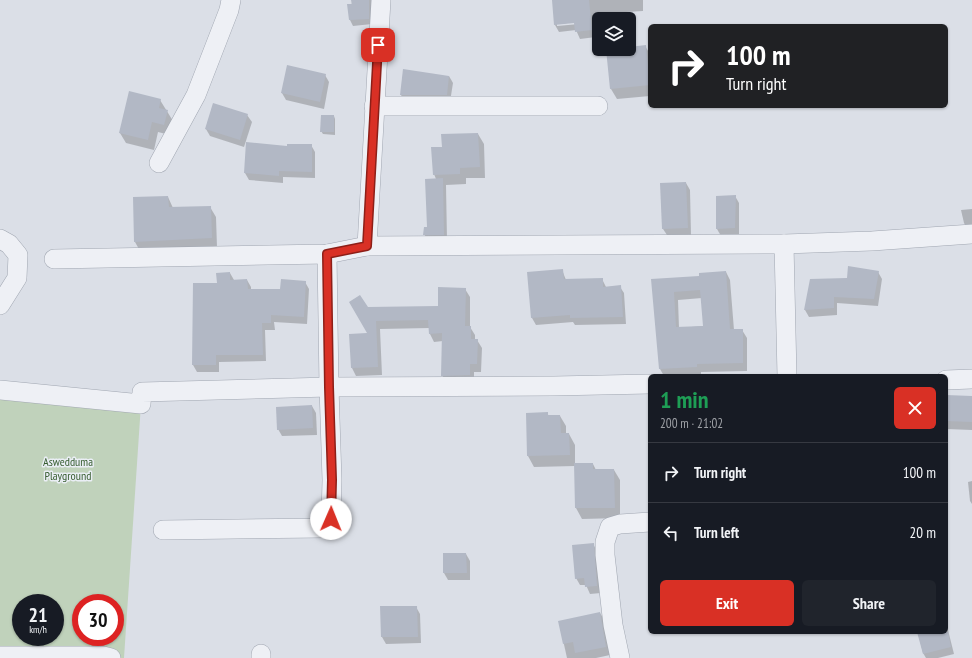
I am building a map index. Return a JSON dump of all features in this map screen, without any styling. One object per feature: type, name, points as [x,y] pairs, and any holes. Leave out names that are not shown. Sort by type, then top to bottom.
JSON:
[{"type":"street","points":[[159,163],[196,95],[231,0]]},
{"type":"street","points":[[367,246],[374,106],[382,0]]},
{"type":"street","points":[[374,106],[598,106]]},
{"type":"street","points":[[54,258],[327,254],[367,246],[784,244],[872,242],[972,234]]},
{"type":"street","points":[[0,239],[9,244],[18,255],[17,278],[0,304]]},
{"type":"street","points":[[784,244],[786,374]]},
{"type":"street","points":[[163,530],[323,528],[331,519],[332,480],[327,254]]},
{"type":"street","points":[[948,380],[972,379]]},
{"type":"street","points":[[0,390],[141,404],[142,392],[329,387],[648,384]]},
{"type":"street","points":[[620,658],[613,625],[605,555],[605,542],[610,527],[620,524],[648,522]]},
{"type":"street","points":[[0,656],[103,656],[111,658]]},
{"type":"green space","name":"Aswedduma Playground","points":[[0,390],[141,404],[124,658],[0,658]]},
{"type":"building","points":[[351,0],[369,0],[369,19],[349,20],[347,4],[352,4]]},
{"type":"building","points":[[552,0],[589,0],[592,30],[575,32],[574,23],[554,25]]},
{"type":"building","points":[[646,45],[648,85],[610,89],[607,56],[636,56],[636,46]]},
{"type":"building","points":[[287,65],[326,74],[320,102],[281,93]]},
{"type":"building","points":[[403,69],[449,76],[447,95],[400,95]]},
{"type":"building","points":[[129,91],[161,99],[159,108],[168,110],[164,125],[152,122],[148,140],[119,133]]},
{"type":"building","points":[[213,103],[248,114],[240,140],[205,129]]},
{"type":"building","points":[[321,115],[334,115],[334,132],[320,132]]},
{"type":"building","points":[[478,133],[480,167],[460,168],[460,174],[433,175],[431,147],[442,147],[441,134]]},
{"type":"building","points":[[246,142],[287,146],[287,144],[312,144],[312,172],[279,171],[279,176],[244,173]]},
{"type":"building","points":[[443,178],[444,235],[423,235],[424,227],[427,227],[425,179]]},
{"type":"building","points":[[686,182],[688,228],[662,229],[660,183]]},
{"type":"building","points":[[736,195],[735,228],[716,229],[716,196]]},
{"type":"building","points":[[168,196],[169,207],[211,206],[212,238],[134,242],[133,197]]},
{"type":"building","points":[[848,266],[879,271],[874,299],[834,297],[834,308],[804,310],[810,279],[847,278]]},
{"type":"building","points":[[563,269],[564,279],[603,278],[603,287],[621,285],[623,317],[570,318],[570,315],[531,318],[527,272]]},
{"type":"building","points":[[726,271],[730,329],[743,329],[743,363],[697,364],[697,367],[659,369],[651,279],[699,276],[699,273]],"holes":[[[700,290],[703,326],[676,327],[674,292]]]},
{"type":"building","points":[[230,272],[230,280],[247,279],[248,289],[280,289],[281,279],[306,281],[304,317],[271,315],[271,323],[262,323],[263,355],[216,355],[216,365],[192,365],[193,283],[217,283],[216,273]]},
{"type":"building","points":[[438,287],[466,288],[465,326],[471,326],[471,339],[478,339],[477,364],[470,364],[470,375],[441,376],[442,333],[429,334],[428,320],[376,321],[378,367],[351,368],[349,334],[367,333],[349,302],[360,295],[368,307],[438,306]]},
{"type":"building","points":[[948,395],[972,396],[972,422],[948,421]]},
{"type":"building","points":[[312,405],[313,428],[277,430],[276,407]]},
{"type":"building","points":[[548,412],[548,415],[560,415],[561,433],[569,433],[570,455],[527,456],[526,413]]},
{"type":"building","points":[[574,463],[593,463],[593,469],[614,469],[615,508],[575,508]]},
{"type":"building","points":[[594,543],[597,586],[585,587],[584,578],[575,579],[572,545]]},
{"type":"building","points":[[443,553],[466,553],[467,573],[443,573]]},
{"type":"building","points":[[380,606],[417,606],[418,637],[381,637]]},
{"type":"building","points":[[600,612],[606,647],[575,653],[573,642],[563,644],[558,621]]},
{"type":"building","points":[[948,632],[951,647],[923,654],[918,634],[948,634]]},
{"type":"route","points":[[331,519],[332,480],[327,254],[367,246],[378,45]]}]
